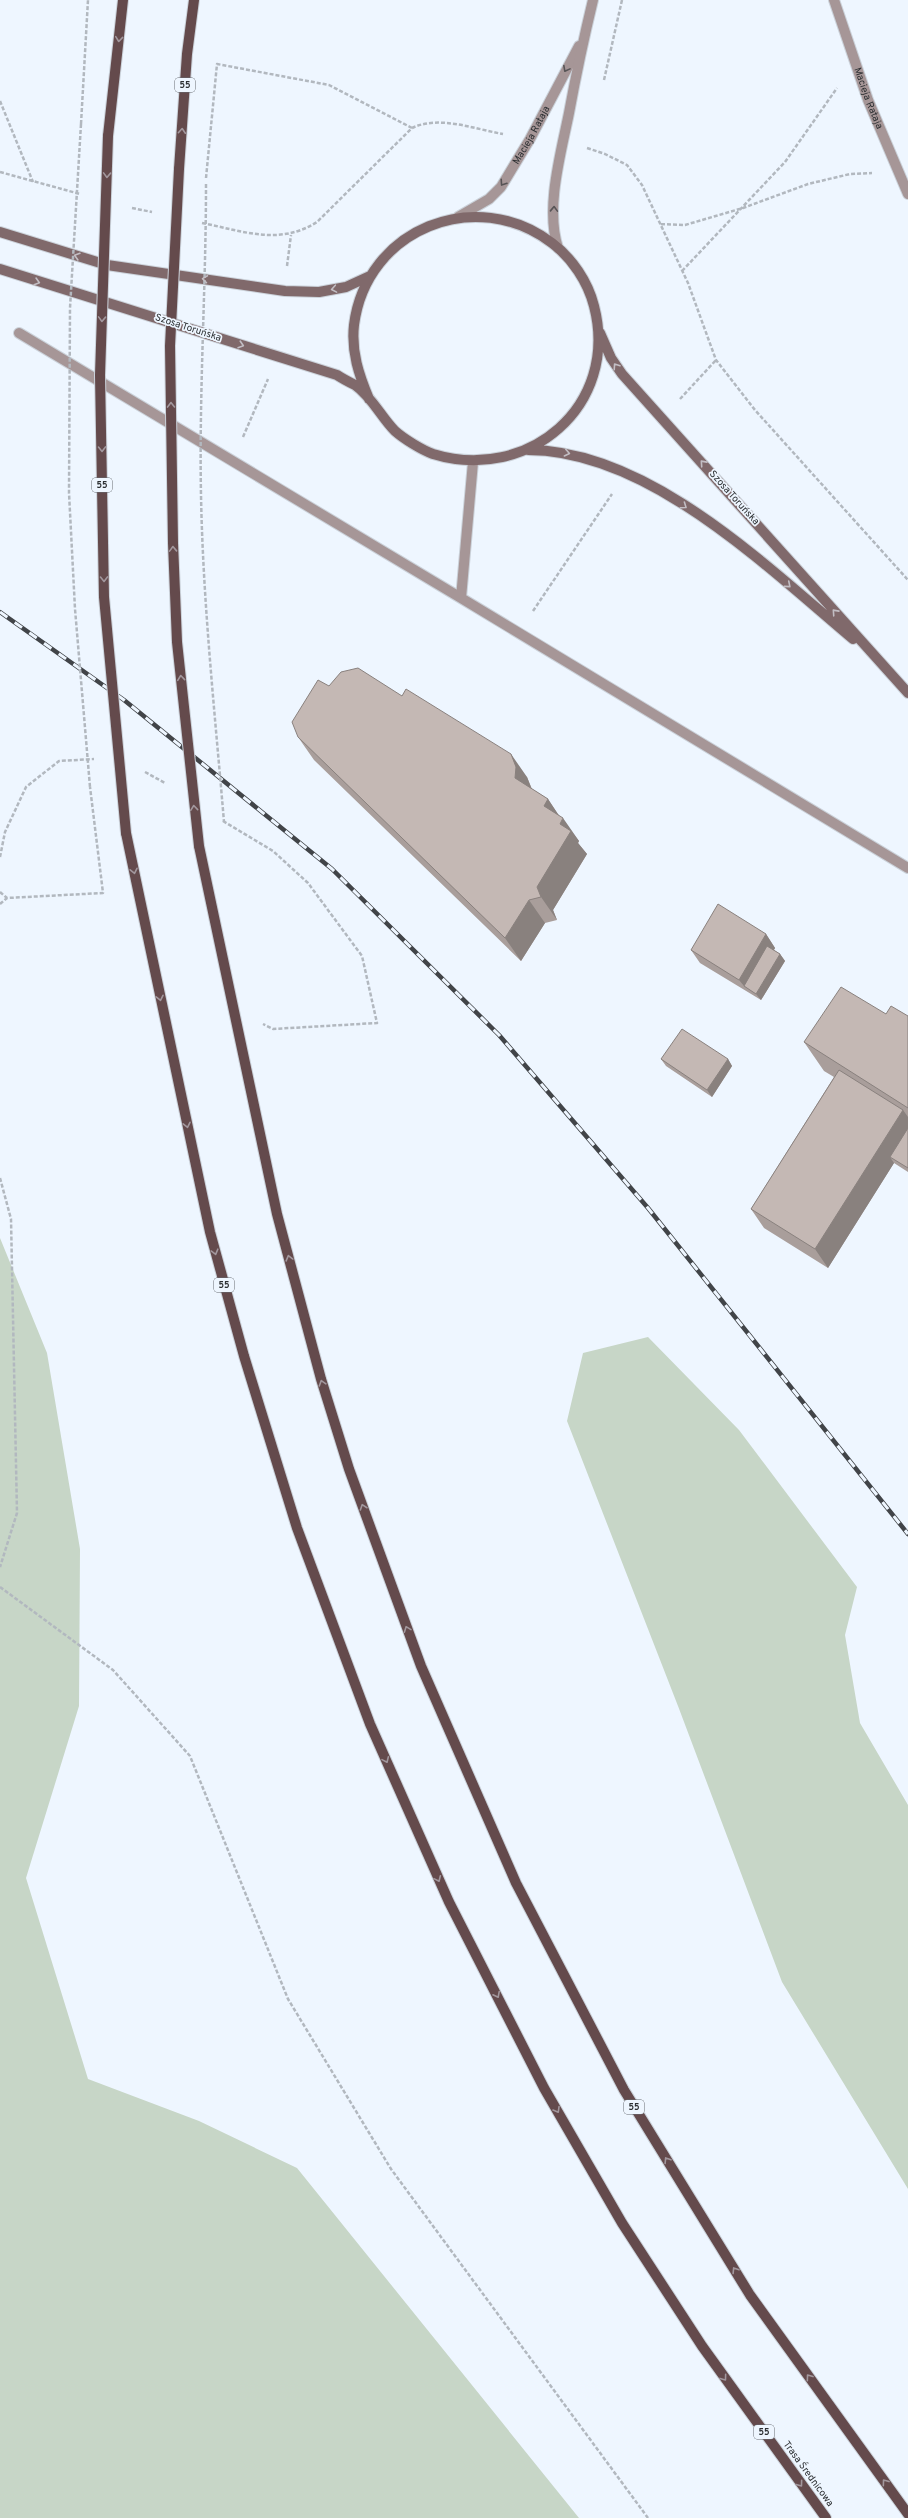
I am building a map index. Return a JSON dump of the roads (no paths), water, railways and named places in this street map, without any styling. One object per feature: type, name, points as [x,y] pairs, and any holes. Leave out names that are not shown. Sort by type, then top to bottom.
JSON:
[{"type":"main road","name":"Trasa Średnicowa","points":[[123,0],[108,136],[100,375],[104,597],[126,833],[208,1224],[244,1356],[297,1528],[370,1724],[449,1902],[544,2088],[622,2223],[702,2346],[826,2518]]},
{"type":"main road","name":"55","points":[[194,0],[187,54],[179,170],[170,346],[172,542],[177,642],[199,846],[277,1214],[321,1379],[349,1469],[424,1673],[516,1883],[624,2090],[750,2295],[908,2514]]},
{"type":"main road","points":[[480,216],[515,223],[541,235],[558,248],[574,265],[586,284],[594,305],[598,328],[598,353],[593,378],[582,400],[568,420],[554,433],[528,450],[501,459],[473,462],[432,454],[396,432],[369,399],[359,376],[354,351],[357,312],[370,276],[387,254],[408,237],[432,224],[458,217],[480,216]]},
{"type":"main road","points":[[0,232],[107,265],[286,291],[319,292],[346,287],[370,276]]},
{"type":"main road","name":"Szosa Toruńska","points":[[0,269],[337,376],[356,386],[369,399]]},
{"type":"main road","name":"Szosa Toruńska","points":[[598,328],[611,358],[622,374],[908,693]]},
{"type":"main road","name":"Szosa Toruńska","points":[[528,450],[553,450],[581,456],[615,467],[663,491],[748,551],[880,662]]},
{"type":"street","name":"Macieja Rataja","points":[[558,248],[553,233],[554,204],[584,35],[593,0]]},
{"type":"street","name":"Macieja Rataja","points":[[834,0],[868,100],[908,194]]},
{"type":"street","name":"Macieja Rataja","points":[[458,217],[489,199],[501,187],[530,139],[584,35]]},
{"type":"street","points":[[19,333],[908,868]]},
{"type":"street","points":[[461,598],[473,462]]},
{"type":"railway","points":[[0,612],[124,700],[332,869],[499,1035],[648,1208],[908,1534]]}]
